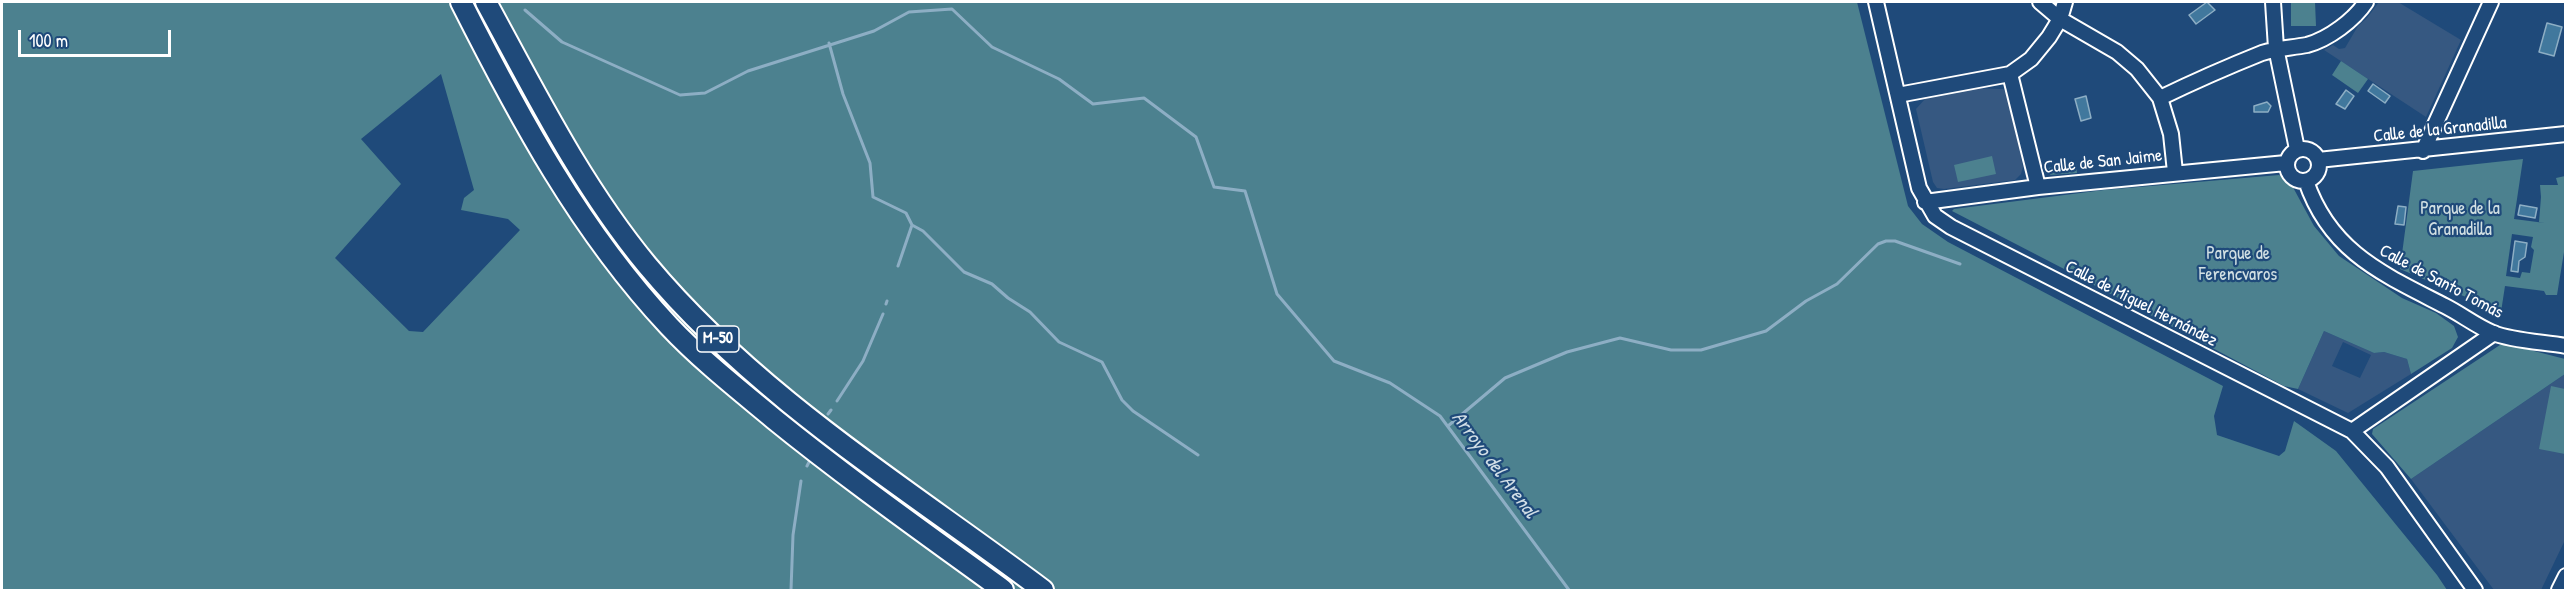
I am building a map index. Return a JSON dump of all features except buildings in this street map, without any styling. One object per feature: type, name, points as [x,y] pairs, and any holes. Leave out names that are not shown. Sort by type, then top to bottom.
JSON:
[{"type":"highway","name":"M-50","points":[[461,2],[553,174],[591,231],[629,281],[669,326],[721,376],[830,464],[1003,591]]},
{"type":"highway","name":"M-50","points":[[486,2],[574,163],[610,218],[647,266],[688,310],[736,357],[843,446],[1043,591]]},
{"type":"street","name":"Calle de Miguel Hernández","points":[[1876,2],[1919,188],[1935,216],[1951,227],[2352,431],[2386,468],[2475,591]]},
{"type":"street","points":[[2040,2],[2060,19],[2118,52],[2137,69],[2160,98],[2170,134],[2175,172]]},
{"type":"street","points":[[1898,95],[2010,74],[2031,59],[2049,37],[2060,19],[2065,2]]},
{"type":"street","points":[[2273,2],[2276,48],[2297,149]]},
{"type":"street","points":[[2160,98],[2214,71],[2276,48],[2308,44],[2331,33],[2361,9],[2366,2]]},
{"type":"street","points":[[2423,151],[2491,2]]},
{"type":"street","points":[[2010,74],[2038,187]]},
{"type":"street","name":"Calle de la Granadilla","points":[[2318,160],[2423,151],[2565,134]]},
{"type":"street","points":[[2302,148],[2312,151],[2318,160],[2318,171],[2306,181],[2292,177],[2286,163],[2289,154],[2302,148]]},
{"type":"street","name":"Calle de San Jaime","points":[[1925,202],[2175,172],[2286,163]]},
{"type":"street","name":"Calle de Santo Tomás","points":[[2306,181],[2311,195],[2334,234],[2364,261],[2403,285],[2494,333],[2565,346]]},
{"type":"street","points":[[2352,431],[2494,333]]},
{"type":"shaded area","points":[[2207,2],[2215,10],[2196,24],[2189,15]]},
{"type":"shaded area","points":[[2379,2],[2398,2],[2461,40],[2426,117],[2324,50],[2333,45],[2339,49],[2345,48],[2358,26]]},
{"type":"shaded area","points":[[2547,23],[2562,27],[2554,56],[2539,52]]},
{"type":"shaded area","points":[[2373,84],[2390,96],[2385,103],[2368,91]]},
{"type":"shaded area","points":[[1962,88],[2003,89],[2008,94],[2023,167],[2021,174],[2015,180],[1944,189],[1937,188],[1933,182],[1916,109],[1925,99],[1957,93]]},
{"type":"shaded area","points":[[2346,90],[2354,96],[2345,109],[2336,104]]},
{"type":"shaded area","points":[[2086,96],[2091,118],[2081,121],[2075,99]]},
{"type":"shaded area","points":[[2267,102],[2271,106],[2268,112],[2254,112],[2254,106]]},
{"type":"shaded area","points":[[2520,205],[2537,208],[2535,218],[2518,215]]},
{"type":"shaded area","points":[[2398,206],[2406,207],[2404,225],[2395,224]]},
{"type":"shaded area","points":[[2515,241],[2527,243],[2525,257],[2519,261],[2518,272],[2511,271]]},
{"type":"shaded area","points":[[2324,331],[2374,353],[2384,352],[2407,359],[2411,374],[2348,413],[2298,389]],"holes":[[[2343,342],[2371,355],[2360,378],[2332,366]]]},
{"type":"shaded area","points":[[2565,374],[2565,540],[2541,590],[2494,590],[2411,479]]},
{"type":"green space","points":[[2,2],[1857,2],[1908,206],[1922,224],[1948,242],[2223,386],[2214,416],[2217,435],[2279,456],[2285,451],[2294,421],[2336,451],[2447,590],[2,590]],"holes":[[[441,74],[474,190],[464,198],[461,210],[508,219],[520,230],[423,332],[409,331],[335,258],[401,184],[361,139]]]},
{"type":"green space","points":[[2291,2],[2315,2],[2316,26],[2291,26]]},
{"type":"green space","points":[[2341,61],[2368,79],[2358,93],[2332,75]]},
{"type":"green space","points":[[1992,156],[1996,174],[1958,182],[1954,165]]},
{"type":"green space","name":"Parque de la Granadilla","points":[[2523,159],[2514,219],[2545,223],[2539,222],[2540,185],[2558,185],[2556,178],[2565,176],[2565,246],[2557,295],[2546,295],[2544,291],[2505,286],[2501,312],[2400,269],[2413,171]],"holes":[[[2512,234],[2533,237],[2531,247],[2534,250],[2530,273],[2522,272],[2520,278],[2506,276]]]},
{"type":"green space","points":[[2076,164],[2077,173],[2050,175],[2048,168]]},
{"type":"green space","name":"Parque de Ferencvaros","points":[[2279,175],[2289,180],[2314,226],[2339,256],[2402,298],[2436,313],[2454,326],[2458,337],[2452,348],[2411,374],[2407,359],[2384,352],[2374,353],[2324,331],[2298,389],[2284,386],[2073,274],[2072,270],[2068,271],[1952,211],[2104,190]]},
{"type":"green space","points":[[2503,343],[2565,359],[2565,374],[2411,479],[2372,434],[2373,429]]},
{"type":"green space","points":[[2551,386],[2565,389],[2565,454],[2539,449]]},
{"type":"waterway","name":"Arroyo del Arenal","points":[[525,10],[562,42],[680,95],[705,93],[748,71],[874,31],[909,12],[952,9],[992,47],[1059,79],[1093,104],[1144,98],[1196,137],[1214,187],[1245,191],[1277,294],[1334,361],[1390,383],[1440,416],[1569,590]]},
{"type":"waterway","points":[[829,43],[843,94],[870,163],[873,197],[906,213],[912,225],[898,266]]},
{"type":"waterway","points":[[912,225],[923,231],[964,272],[992,284],[1030,312],[1059,342],[1102,362],[1122,400],[1133,411],[1198,455]]},
{"type":"waterway","points":[[1448,426],[1505,378],[1567,352],[1620,338],[1671,350],[1701,350],[1766,331],[1806,301],[1837,284],[1878,244],[1886,241],[1895,241],[1960,264]]},
{"type":"waterway","points":[[837,401],[863,361],[883,314]]},
{"type":"waterway","points":[[828,414],[831,410]]},
{"type":"waterway","points":[[807,466],[809,462]]},
{"type":"waterway","points":[[791,590],[793,535],[801,481]]}]
